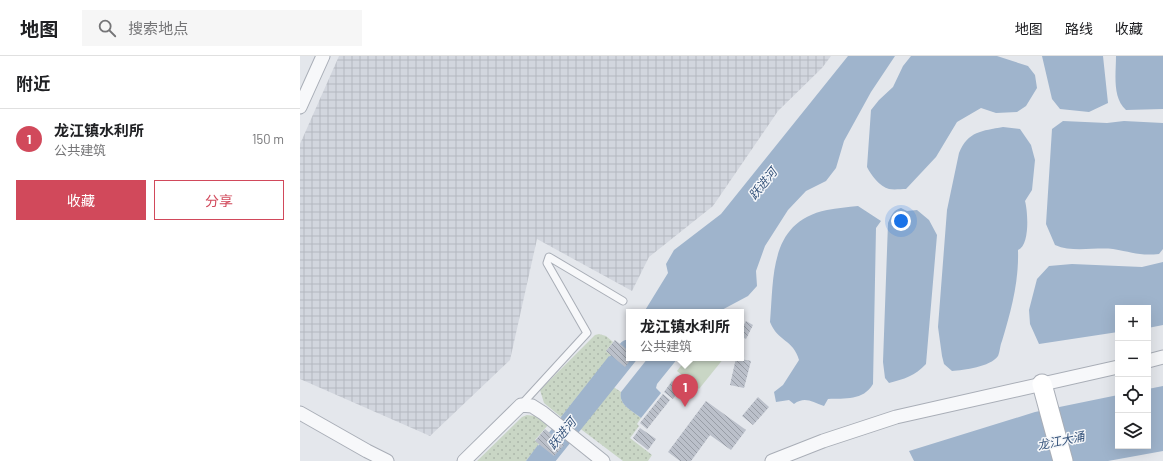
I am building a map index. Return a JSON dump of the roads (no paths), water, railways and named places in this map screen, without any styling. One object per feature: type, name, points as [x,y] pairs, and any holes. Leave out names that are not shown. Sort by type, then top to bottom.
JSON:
[{"type":"street","points":[[300,107],[323,56]]},
{"type":"street","points":[[1151,360],[1163,357]]},
{"type":"street","points":[[772,461],[823,441],[896,417],[1115,368]]},
{"type":"street","points":[[1042,384],[1063,461]]},
{"type":"street","points":[[464,461],[521,405],[532,406],[543,413],[603,461]]},
{"type":"street","points":[[300,412],[387,461]]},
{"type":"lane","points":[[521,405],[587,333],[547,263],[549,257],[623,301]]},
{"type":"water","points":[[848,56],[895,56],[871,92],[844,141],[836,168],[826,181],[806,191],[788,210],[765,246],[756,271],[757,286],[748,296],[724,309],[646,309],[668,273],[666,264],[674,250],[721,214]]},
{"type":"water","points":[[911,56],[997,56],[1028,66],[1035,75],[1037,88],[1026,106],[1017,112],[996,113],[981,108],[957,122],[936,157],[906,189],[889,189],[873,177],[867,167],[871,110],[893,87],[903,66]]},
{"type":"water","points":[[1042,56],[1103,56],[1108,103],[1089,112],[1060,109],[1052,99]]},
{"type":"water","points":[[1116,56],[1163,56],[1163,109],[1126,110],[1119,99],[1117,92],[1115,78]]},
{"type":"water","points":[[1063,121],[1107,123],[1124,121],[1163,123],[1163,249],[1159,254],[1141,254],[1113,249],[1069,249],[1055,245],[1046,224],[1052,129]]},
{"type":"water","points":[[1003,127],[1020,129],[1031,145],[1035,160],[1032,190],[1025,201],[1027,228],[1025,242],[1018,250],[1014,296],[998,356],[989,363],[983,365],[970,369],[952,371],[944,364],[938,327],[947,210],[959,153],[967,140],[976,133]]},
{"type":"water","points":[[858,206],[881,221],[876,228],[873,384],[859,396],[853,398],[828,399],[824,406],[805,400],[794,404],[789,400],[776,402],[774,392],[783,385],[799,360],[793,348],[773,329],[770,322],[772,287],[778,253],[794,226],[808,216],[827,210]]},
{"type":"water","points":[[901,208],[907,211],[917,210],[929,220],[937,235],[926,364],[909,376],[889,383],[885,378],[883,362],[888,223],[894,212]]},
{"type":"water","points":[[1163,262],[1163,325],[1151,327],[1151,305],[1115,305],[1115,332],[1039,344],[1030,324],[1029,310],[1037,279],[1049,266],[1072,264],[1142,267]]},
{"type":"water","points":[[609,356],[625,368],[577,429],[561,417]]},
{"type":"water","points":[[646,361],[676,361],[657,384],[656,388],[661,393],[641,418],[624,404],[621,397],[621,392]]},
{"type":"water","name":"龙江大涌","points":[[1163,386],[1163,451],[1108,461],[914,461],[909,451],[1035,412],[1115,396],[1115,449],[1151,449],[1151,388]]},
{"type":"water","points":[[538,445],[554,457],[552,461],[526,461]]},
{"type":"waterway","name":"跃进河","points":[[541,461],[626,355]]},
{"type":"place","name":"龙江镇水利所","points":[[685,407]]}]
